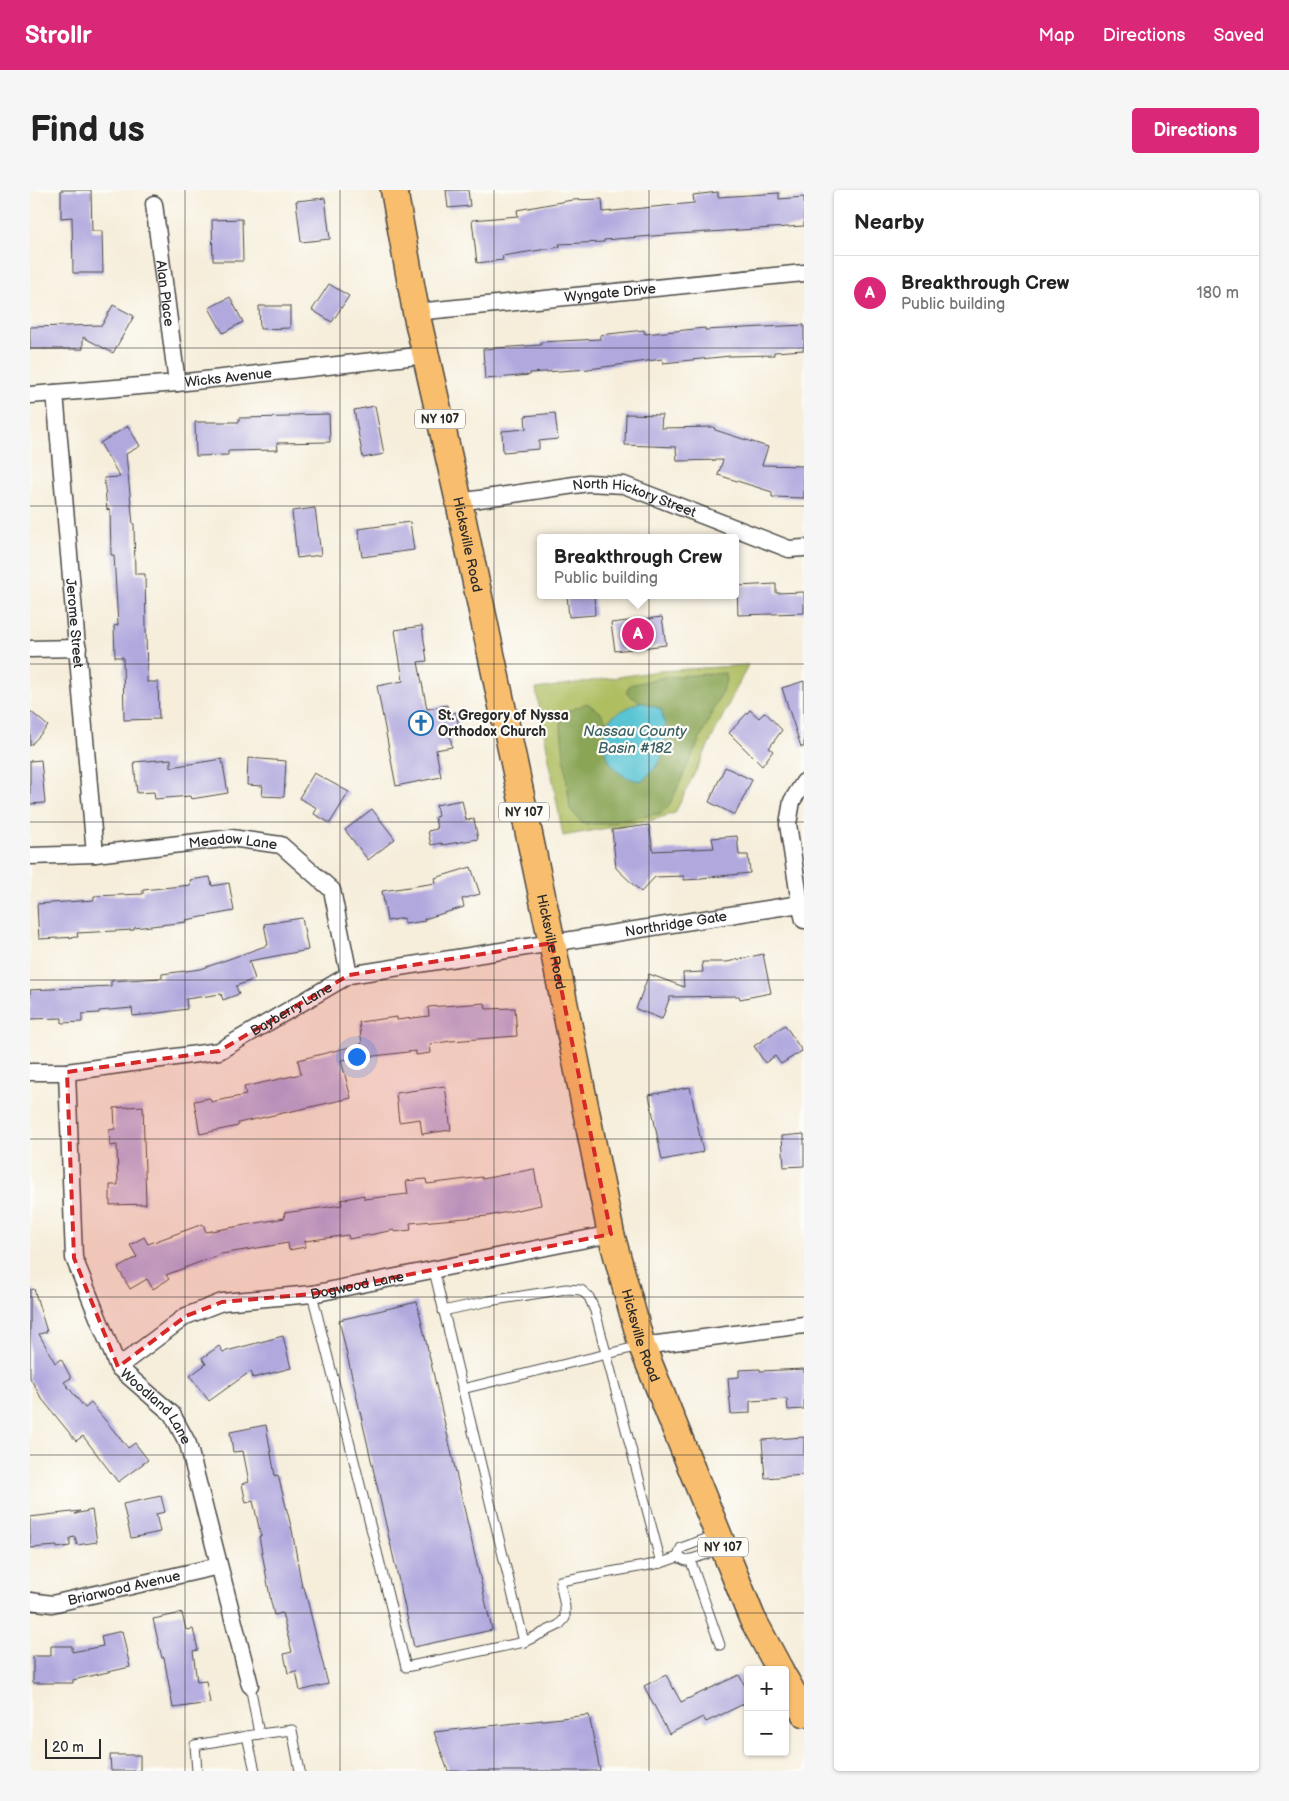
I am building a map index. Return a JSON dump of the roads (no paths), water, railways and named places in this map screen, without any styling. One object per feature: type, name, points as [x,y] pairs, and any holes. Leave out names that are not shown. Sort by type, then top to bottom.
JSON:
[{"type":"main road","name":"Hicksville Road","points":[[394,190],[416,312],[459,502],[611,1234],[642,1346],[716,1542],[752,1618],[778,1666]]},
{"type":"main road","points":[[789,1686],[804,1713]]},
{"type":"street","name":"Alan Place","points":[[154,204],[177,383]]},
{"type":"street","name":"Wyngate Drive","points":[[416,312],[804,273]]},
{"type":"street","name":"Wicks Avenue","points":[[30,396],[177,383],[426,355]]},
{"type":"street","name":"Jerome Street","points":[[55,393],[95,854]]},
{"type":"street","name":"North Hickory Street","points":[[459,502],[588,483],[624,485],[788,549],[804,548]]},
{"type":"street","points":[[30,649],[78,648]]},
{"type":"street","points":[[804,782],[792,801],[788,824],[804,920]]},
{"type":"street","name":"Meadow Lane","points":[[30,856],[95,854],[230,838],[281,845],[332,890],[349,975]]},
{"type":"street","name":"Northridge Gate","points":[[552,943],[800,904]]},
{"type":"street","name":"Bayberry Lane","points":[[30,1072],[67,1072],[219,1051],[349,975],[552,943]]},
{"type":"street","name":"Woodland Lane","points":[[67,1072],[74,1258],[118,1367],[172,1414],[188,1444],[250,1685]]},
{"type":"street","name":"Dogwood Lane","points":[[118,1367],[186,1316],[222,1302],[312,1294],[611,1234]]},
{"type":"street","points":[[642,1346],[804,1326]]},
{"type":"street","name":"Briarwood Avenue","points":[[30,1601],[52,1604],[219,1566]]},
{"type":"lane","points":[[434,1270],[524,1642]]},
{"type":"lane","points":[[444,1311],[488,1301],[566,1289],[582,1290],[589,1297],[595,1311],[661,1563]]},
{"type":"lane","points":[[312,1294],[406,1667],[524,1642],[559,1625],[565,1618],[560,1581],[661,1563],[678,1557],[686,1561],[707,1554],[716,1542],[703,1540],[681,1548],[678,1557]]},
{"type":"lane","points":[[462,1389],[642,1346]]},
{"type":"lane","points":[[690,1559],[720,1645]]},
{"type":"lane","points":[[250,1685],[259,1734]]},
{"type":"lane","points":[[196,1771],[195,1745],[292,1730],[300,1771]]},
{"type":"lane","points":[[247,1736],[255,1771]]},
{"type":"water","name":"Nassau County Basin #182","points":[[640,702],[661,709],[666,740],[662,757],[651,773],[642,781],[626,777],[614,768],[607,755],[605,739],[606,726],[609,720]]},
{"type":"place","name":"Breakthrough Crew","points":[[638,634]]},
{"type":"place","name":"St. Gregory of Nyssa Orthodox Church","points":[[421,723]]}]
